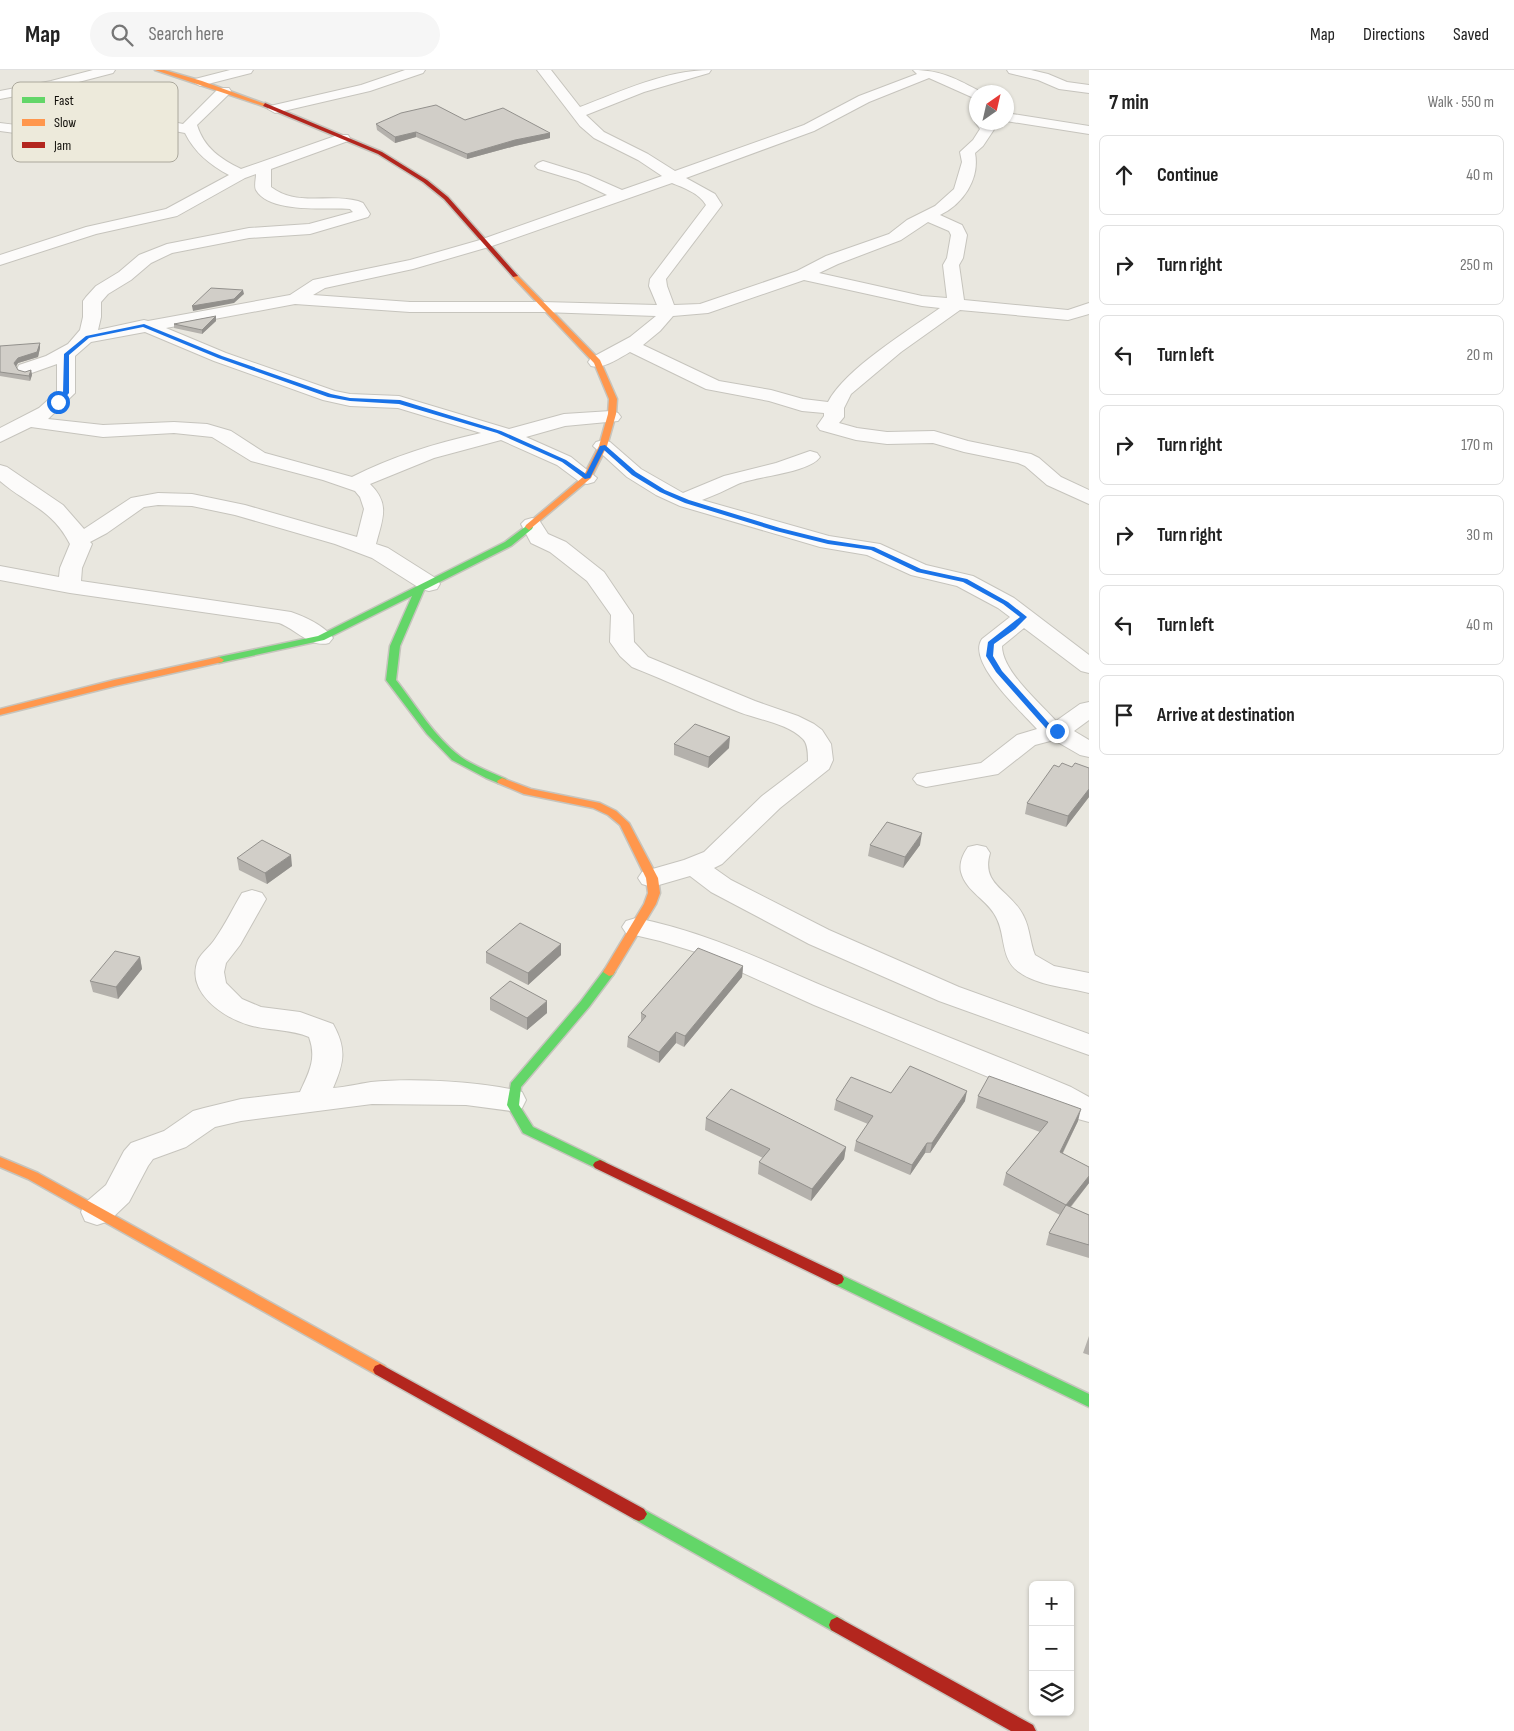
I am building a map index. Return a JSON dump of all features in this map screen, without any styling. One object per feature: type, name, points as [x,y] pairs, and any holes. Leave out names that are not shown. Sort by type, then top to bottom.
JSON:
[{"type":"street","points":[[57,70],[86,76]]},
{"type":"street","points":[[60,82],[108,70]]},
{"type":"street","points":[[0,712],[124,680],[321,638],[508,544],[587,478],[603,446],[611,417],[613,399],[598,362],[543,307],[446,198],[425,181],[380,153],[275,109],[200,82],[158,70]]},
{"type":"street","points":[[200,82],[246,70]]},
{"type":"street","points":[[275,109],[365,88],[418,70]]},
{"type":"street","points":[[544,70],[585,123],[599,135],[643,157],[673,177],[705,194],[714,205],[658,279],[658,286],[668,311]]},
{"type":"street","points":[[577,113],[639,89],[704,70]]},
{"type":"street","points":[[1014,70],[1043,77],[1064,86],[1089,89]]},
{"type":"street","points":[[295,299],[320,284],[413,264],[486,243],[622,196],[808,128],[864,99],[929,74],[960,73]]},
{"type":"street","points":[[929,74],[954,83],[969,91]]},
{"type":"street","points":[[224,91],[190,124],[191,130],[196,143],[205,152],[217,163],[240,175]]},
{"type":"street","points":[[1014,118],[1089,130]]},
{"type":"street","points":[[178,127],[191,130]]},
{"type":"street","points":[[26,369],[66,355],[88,337],[144,325],[295,299],[410,308],[543,307],[668,311],[702,309],[803,275],[832,260],[895,237],[913,223],[951,201],[961,190],[969,162],[967,152],[978,143],[987,130]]},
{"type":"street","points":[[0,260],[92,230],[171,212],[240,175],[343,138]]},
{"type":"street","points":[[88,337],[93,312],[92,301],[102,290],[125,276],[145,259],[158,253],[167,249],[249,232],[310,229],[362,214],[357,206],[352,204],[317,204],[275,197],[263,188],[264,166]]},
{"type":"street","points":[[543,166],[583,178],[622,196]]},
{"type":"street","points":[[928,216],[956,228],[959,235],[955,258],[951,264],[956,305]]},
{"type":"street","points":[[803,275],[922,302],[1061,315],[1075,314],[1089,308]]},
{"type":"street","points":[[956,305],[872,366],[843,391],[834,408],[834,417],[827,424],[830,427],[856,434],[894,438],[934,437],[964,446],[1027,459],[1054,481],[1089,498]]},
{"type":"street","points":[[598,362],[629,345],[656,326],[668,311]]},
{"type":"street","points":[[1061,315],[1089,327]]},
{"type":"street","points":[[144,325],[220,357],[330,396],[350,400],[400,402],[506,435],[564,461],[587,478]]},
{"type":"street","points":[[629,345],[719,386],[771,396],[802,405],[834,408]]},
{"type":"street","points":[[0,436],[46,412],[66,393],[66,355]]},
{"type":"street","points":[[354,484],[402,461],[458,444],[506,435],[564,420],[611,417]]},
{"type":"street","points":[[29,421],[58,426],[111,430],[163,427],[213,432],[227,436],[247,452],[258,457],[362,487],[370,495],[374,508],[365,547]]},
{"type":"street","points":[[603,446],[634,473],[663,491],[683,500],[828,542],[872,549],[919,570],[961,579],[1006,603],[1089,666]]},
{"type":"street","points":[[683,500],[731,480],[783,467],[810,457]]},
{"type":"street","points":[[0,471],[11,482],[38,496],[62,513],[79,539],[81,544],[71,568],[70,586]]},
{"type":"street","points":[[79,539],[100,528],[138,502],[179,499],[209,502],[365,547],[380,554],[425,586]]},
{"type":"street","points":[[532,524],[539,538],[558,548],[596,577],[607,596],[618,607],[622,615],[622,642],[628,651],[640,662],[749,707],[782,718],[814,736],[818,743],[822,758],[820,764],[771,802],[713,858],[694,866],[652,878]]},
{"type":"street","points":[[0,573],[70,586],[283,617],[297,622],[321,638]]},
{"type":"street","points":[[425,586],[395,646],[390,680],[442,744],[456,758],[478,771],[528,792],[596,805],[612,813],[624,823],[652,878],[654,893],[650,904],[614,964],[585,1004],[515,1086],[511,1100],[528,1130],[1089,1401]]},
{"type":"street","points":[[1024,617],[990,644],[990,656],[999,672],[1055,732],[1089,750]]},
{"type":"street","points":[[926,779],[983,772],[995,766],[1026,740],[1055,732],[1089,709]]},
{"type":"street","points":[[977,853],[973,862],[974,874],[982,886],[1004,908],[1010,917],[1023,960],[1042,971],[1089,983]]},
{"type":"street","points":[[694,866],[721,886],[819,937],[949,994],[1089,1045]]},
{"type":"street","points":[[252,899],[226,945],[212,961],[210,972],[212,986],[232,1006],[256,1017],[300,1022],[322,1031],[329,1052],[325,1071],[311,1102]]},
{"type":"street","points":[[636,927],[665,932],[725,953],[859,1013],[1060,1094],[1089,1111]]},
{"type":"street","points":[[96,1212],[118,1193],[135,1159],[142,1151],[175,1139],[204,1119],[241,1110],[372,1093],[466,1094],[511,1100]]},
{"type":"street","points":[[0,1162],[33,1176],[1027,1731]]},
{"type":"building","points":[[436,105],[465,120],[503,108],[550,133],[515,140],[467,154],[416,132],[395,137],[376,124],[401,113]]},
{"type":"building","points":[[211,288],[243,290],[234,299],[192,306]]},
{"type":"building","points":[[216,316],[202,330],[174,324]]},
{"type":"building","points":[[40,343],[37,352],[18,358],[14,363],[18,370],[25,372],[31,370],[29,376],[0,372],[0,346]]},
{"type":"building","points":[[695,724],[730,737],[709,757],[674,744]]},
{"type":"building","points":[[1062,763],[1072,767],[1075,763],[1089,768],[1089,789],[1068,816],[1027,803],[1054,765],[1059,767]]},
{"type":"building","points":[[887,822],[922,833],[905,857],[870,845]]},
{"type":"building","points":[[262,840],[291,855],[265,873],[237,858]]},
{"type":"building","points":[[520,923],[561,944],[528,973],[486,952]]},
{"type":"building","points":[[698,948],[743,966],[685,1036],[676,1032],[659,1052],[628,1037],[646,1016],[641,1013]]},
{"type":"building","points":[[115,951],[140,957],[116,987],[90,981]]},
{"type":"building","points":[[510,981],[547,1001],[527,1018],[490,998]]},
{"type":"building","points":[[910,1066],[967,1091],[932,1143],[927,1143],[912,1165],[856,1141],[873,1116],[836,1100],[851,1077],[891,1093]]},
{"type":"building","points":[[989,1076],[1081,1109],[1060,1152],[1089,1167],[1089,1176],[1066,1205],[1006,1173],[1048,1122],[978,1096]]},
{"type":"building","points":[[731,1089],[846,1147],[812,1189],[759,1162],[770,1149],[706,1118]]},
{"type":"building","points":[[1066,1205],[1089,1215],[1089,1245],[1049,1233]]},
{"type":"traffic: fast","points":[[219,660],[321,638],[508,544],[529,527]]},
{"type":"traffic: fast","points":[[420,588],[395,646],[391,680],[448,751],[467,765],[502,781]]},
{"type":"traffic: fast","points":[[600,1165],[528,1130],[513,1105],[515,1086],[585,1004],[609,972]]},
{"type":"traffic: fast","points":[[837,1279],[1089,1401]]},
{"type":"traffic: fast","points":[[639,1514],[837,1625]]},
{"type":"traffic: slow","points":[[158,70],[200,82],[265,105]]},
{"type":"traffic: slow","points":[[515,276],[597,362],[613,399],[612,414],[603,446],[587,478],[529,527]]},
{"type":"traffic: slow","points":[[0,712],[114,683],[219,660]]},
{"type":"traffic: slow","points":[[502,781],[528,792],[596,805],[612,813],[624,823],[652,878],[654,893],[650,904],[609,972]]},
{"type":"traffic: slow","points":[[0,1162],[33,1176],[380,1370]]},
{"type":"traffic: jam","points":[[265,105],[380,153],[425,181],[446,198],[515,276]]},
{"type":"traffic: jam","points":[[600,1165],[837,1279]]},
{"type":"traffic: jam","points":[[380,1370],[639,1514]]},
{"type":"traffic: jam","points":[[837,1625],[1027,1731]]},
{"type":"route","points":[[58,402],[66,393],[66,355],[88,337],[144,325],[220,357],[330,396],[350,400],[400,402],[499,432],[564,461],[587,478],[603,446],[634,473],[663,491],[687,502],[828,542],[872,549],[910,567],[965,581],[1006,603],[1024,617],[990,644],[990,656],[999,672],[1053,732],[1057,731]]}]
